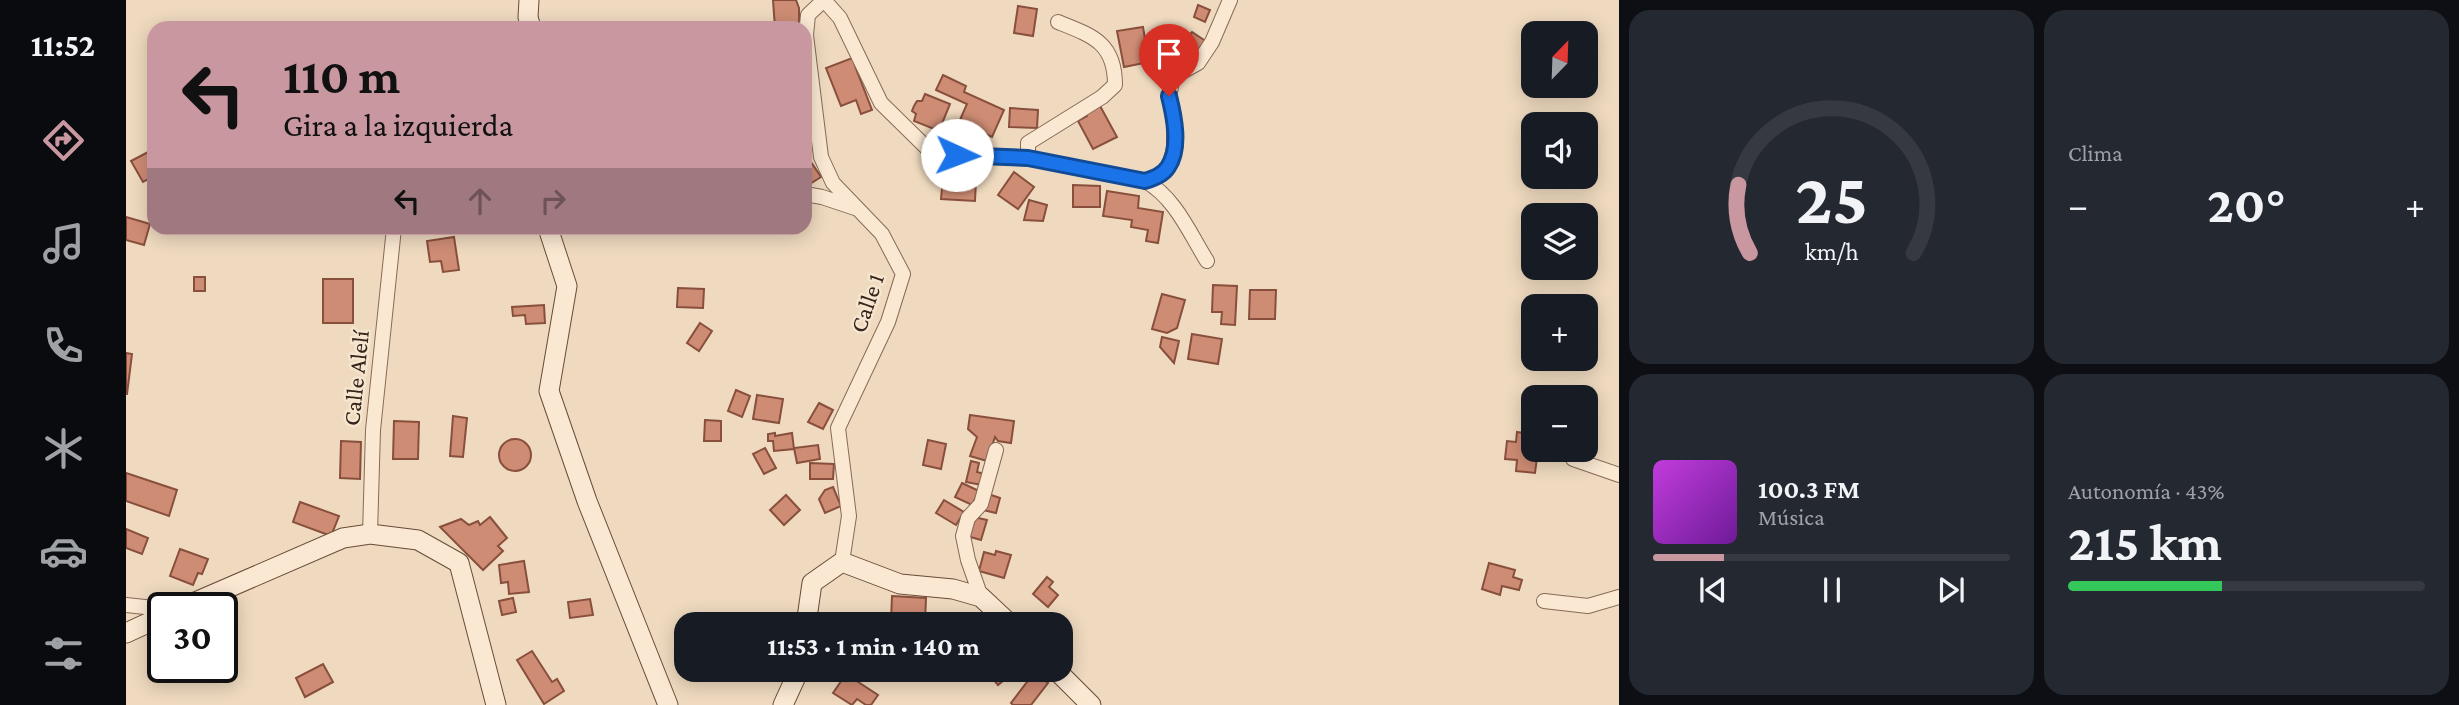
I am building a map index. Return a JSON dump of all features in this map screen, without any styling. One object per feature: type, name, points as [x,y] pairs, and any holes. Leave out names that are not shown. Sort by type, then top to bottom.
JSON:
[{"type":"street","points":[[529,0],[529,21]]},
{"type":"street","points":[[824,0],[840,18],[881,103],[934,155],[1028,158],[1145,181],[1157,187],[1171,202],[1207,261]]},
{"type":"street","name":"Calle 1","points":[[807,21],[808,15],[824,0]]},
{"type":"street","points":[[1145,181],[1159,176],[1169,166],[1174,149],[1174,116],[1169,96],[1173,77],[1198,63],[1212,42],[1230,0]]},
{"type":"street","points":[[1028,158],[1028,143],[1102,97],[1115,85],[1115,71],[1108,52],[1094,37],[1058,22]]},
{"type":"street","name":"Calle 1","points":[[812,84],[821,157],[833,183],[882,234],[903,274],[888,322],[838,428],[849,516],[842,562]]},
{"type":"street","points":[[812,195],[859,210]]},
{"type":"street","name":"Calle Alelí","points":[[369,534],[373,430],[393,235]]},
{"type":"street","points":[[550,235],[567,286],[549,391],[587,501],[668,705]]},
{"type":"street","points":[[981,597],[963,536],[968,518],[981,504],[996,450]]},
{"type":"street","points":[[1582,462],[1619,475]]},
{"type":"street","points":[[219,592],[343,538],[369,534],[418,540],[459,563],[496,705]]},
{"type":"street","points":[[808,612],[812,583],[842,562],[900,584],[953,589],[981,597],[997,612]]},
{"type":"street","points":[[1544,601],[1588,606],[1619,597]]},
{"type":"street","points":[[126,605],[147,607]]},
{"type":"street","points":[[126,633],[147,624]]},
{"type":"street","points":[[783,705],[794,682]]},
{"type":"street","points":[[1068,682],[1091,705]]},
{"type":"building","points":[[773,0],[796,0],[799,21],[774,21]]},
{"type":"building","points":[[1198,5],[1210,10],[1205,22],[1194,17]]},
{"type":"building","points":[[1018,6],[1037,9],[1033,36],[1014,33]]},
{"type":"building","points":[[1143,27],[1149,62],[1124,67],[1117,31]]},
{"type":"building","points":[[1192,32],[1207,42],[1194,60],[1188,56],[1181,66],[1168,57],[1183,35],[1187,38]]},
{"type":"building","points":[[855,57],[859,65],[855,66],[872,110],[861,114],[856,100],[841,106],[826,68]]},
{"type":"building","points":[[943,75],[966,86],[964,92],[1004,110],[992,137],[959,122],[967,104],[936,90]]},
{"type":"building","points":[[925,94],[950,104],[939,131],[914,121],[914,106],[917,101],[922,101]]},
{"type":"building","points":[[1099,104],[1117,137],[1093,149],[1078,121],[1087,116],[1085,112]]},
{"type":"building","points":[[1010,108],[1038,110],[1037,128],[1009,127]]},
{"type":"building","points":[[147,153],[147,180],[143,182],[131,161]]},
{"type":"building","points":[[812,164],[821,177],[812,183]]},
{"type":"building","points":[[1014,172],[1034,187],[1018,209],[998,195]]},
{"type":"building","points":[[943,178],[976,180],[975,201],[941,199]]},
{"type":"building","points":[[1073,185],[1100,186],[1100,207],[1073,207]]},
{"type":"building","points":[[1107,191],[1139,196],[1138,208],[1163,212],[1158,243],[1146,241],[1148,230],[1131,227],[1132,220],[1103,216]]},
{"type":"building","points":[[1029,200],[1047,205],[1043,221],[1024,220]]},
{"type":"building","points":[[126,217],[147,223],[144,245],[126,240]]},
{"type":"building","points":[[454,237],[459,270],[443,272],[441,261],[430,262],[427,241]]},
{"type":"building","points":[[194,277],[205,277],[205,291],[194,291]]},
{"type":"building","points":[[323,279],[353,279],[353,323],[323,323]]},
{"type":"building","points":[[1213,285],[1237,286],[1235,325],[1221,324],[1222,312],[1212,312]]},
{"type":"building","points":[[678,288],[704,289],[703,308],[677,307]]},
{"type":"building","points":[[1250,290],[1276,290],[1275,319],[1249,319]]},
{"type":"building","points":[[1162,294],[1185,300],[1177,328],[1167,333],[1152,329]]},
{"type":"building","points":[[544,305],[545,323],[526,324],[525,315],[513,316],[512,307]]},
{"type":"building","points":[[700,323],[712,331],[699,351],[687,343]]},
{"type":"building","points":[[1192,334],[1222,339],[1218,364],[1188,359]]},
{"type":"building","points":[[1162,337],[1179,341],[1174,363],[1160,347]]},
{"type":"building","points":[[126,353],[132,354],[127,394],[126,394]]},
{"type":"building","points":[[736,390],[750,396],[742,417],[728,411]]},
{"type":"building","points":[[757,395],[783,399],[779,423],[753,419]]},
{"type":"building","points":[[819,403],[833,410],[823,429],[808,422]]},
{"type":"building","points":[[970,415],[1014,421],[1011,443],[998,441],[995,437],[987,461],[970,456],[977,437],[968,429]]},
{"type":"building","points":[[453,416],[467,418],[463,457],[450,456]]},
{"type":"building","points":[[705,420],[721,421],[721,441],[704,441]]},
{"type":"building","points":[[394,421],[419,422],[418,459],[393,459]]},
{"type":"building","points":[[1517,432],[1521,433],[1521,462],[1536,462],[1535,473],[1516,471],[1517,460],[1505,459],[1507,441],[1516,442]]},
{"type":"building","points":[[775,433],[775,436],[792,433],[794,449],[774,451],[773,441],[768,441],[768,434]]},
{"type":"building","points":[[515,439],[527,443],[531,455],[527,467],[515,471],[503,467],[499,455],[503,443]]},
{"type":"building","points":[[928,440],[946,444],[941,469],[923,465]]},
{"type":"building","points":[[341,441],[361,442],[360,479],[340,478]]},
{"type":"building","points":[[818,445],[820,459],[797,463],[794,448]]},
{"type":"building","points":[[765,448],[776,468],[764,474],[753,454]]},
{"type":"building","points":[[971,461],[979,463],[977,472],[985,474],[982,485],[966,482]]},
{"type":"building","points":[[810,463],[834,464],[833,479],[810,479]]},
{"type":"building","points":[[126,473],[177,490],[169,516],[126,501]]},
{"type":"building","points":[[962,483],[979,491],[972,505],[955,497]]},
{"type":"building","points":[[833,487],[841,506],[825,513],[819,499],[825,490]]},
{"type":"building","points":[[988,494],[1000,498],[996,513],[983,510]]},
{"type":"building","points":[[786,495],[800,510],[784,525],[770,510]]},
{"type":"building","points":[[944,500],[964,512],[956,525],[936,513]]},
{"type":"building","points":[[300,502],[339,516],[331,536],[293,522]]},
{"type":"building","points":[[490,517],[507,538],[498,546],[503,551],[483,570],[440,527],[461,519],[469,525],[478,521],[480,525]]},
{"type":"building","points":[[974,517],[987,520],[981,540],[967,536]]},
{"type":"building","points":[[126,529],[148,538],[142,554],[126,548]]},
{"type":"building","points":[[180,549],[208,559],[202,574],[198,573],[193,585],[170,576]]},
{"type":"building","points":[[996,551],[1011,555],[1004,578],[979,571],[984,552],[995,555]]},
{"type":"building","points":[[524,561],[529,592],[509,594],[508,582],[501,583],[499,565]]},
{"type":"building","points":[[1489,563],[1515,570],[1513,577],[1522,580],[1519,590],[1502,586],[1500,595],[1482,589]]},
{"type":"building","points":[[1047,577],[1053,582],[1049,587],[1058,595],[1048,607],[1033,594]]},
{"type":"building","points":[[892,596],[926,598],[925,612],[891,612]]},
{"type":"building","points":[[513,598],[516,612],[502,615],[499,601]]},
{"type":"building","points":[[590,599],[593,615],[570,618],[568,602]]},
{"type":"building","points":[[532,651],[552,682],[557,679],[564,691],[544,704],[517,660]]},
{"type":"building","points":[[323,664],[333,682],[305,697],[296,678]]},
{"type":"building","points":[[841,682],[858,682],[878,695],[871,705],[857,699],[852,705],[833,693]]},
{"type":"building","points":[[1027,682],[1048,683],[1031,705],[1011,703]]},
{"type":"route","points":[[957,155],[1028,158],[1145,181],[1159,176],[1169,166],[1174,149],[1174,116],[1169,96]]}]
